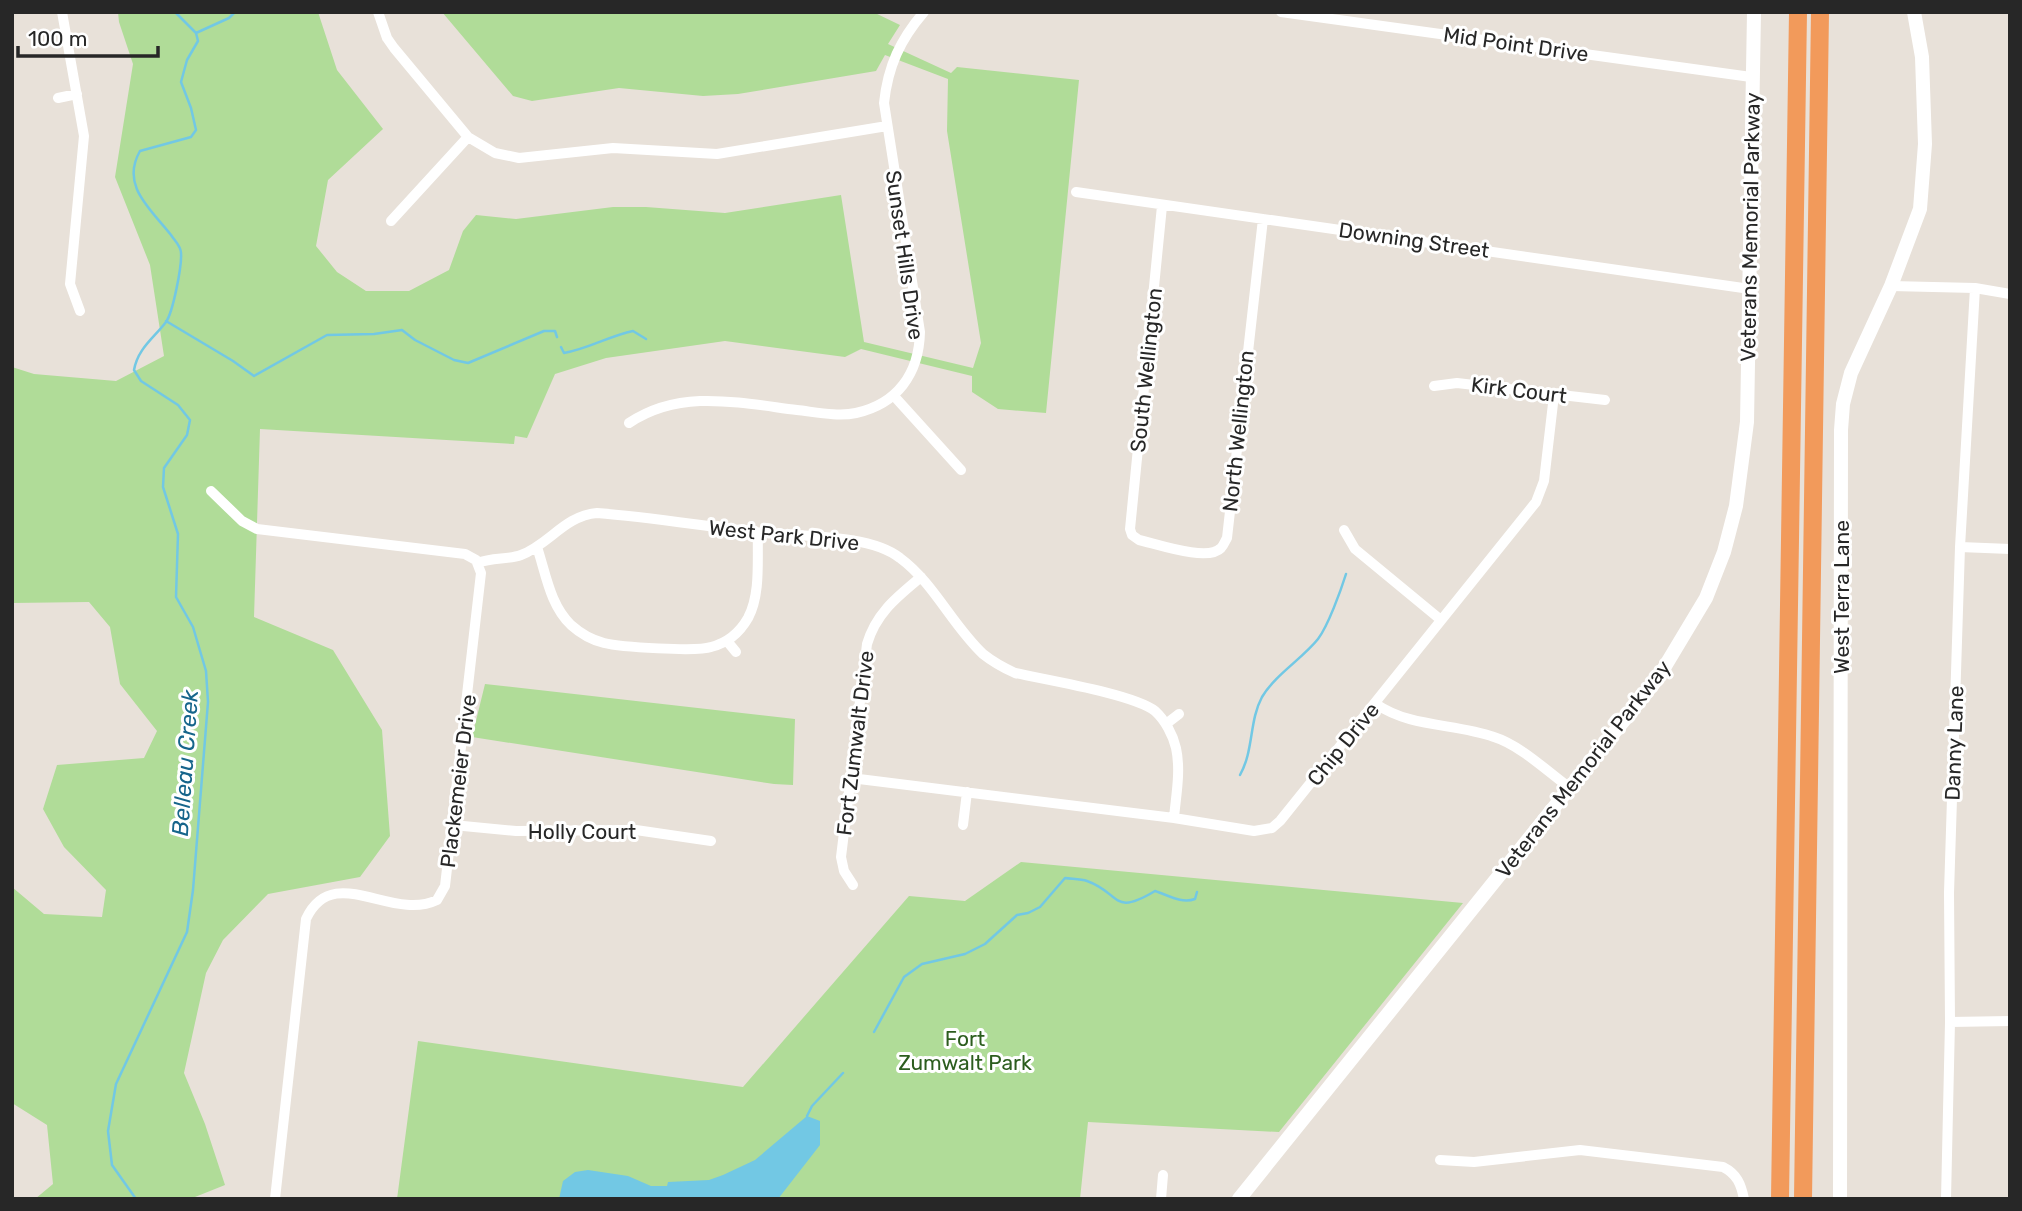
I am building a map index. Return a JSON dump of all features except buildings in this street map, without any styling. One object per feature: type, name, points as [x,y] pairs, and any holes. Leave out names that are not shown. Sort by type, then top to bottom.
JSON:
[{"type":"highway","points":[[1780,1199],[1798,12]]},
{"type":"highway","points":[[1803,1199],[1820,12]]},
{"type":"street","points":[[62,12],[84,136],[70,284],[80,311]]},
{"type":"street","points":[[378,12],[387,38],[394,48],[468,137],[495,153],[519,158],[613,148],[717,154],[887,126]]},
{"type":"street","name":"Sunset Hills Drive","points":[[629,423],[651,410],[698,401],[854,414],[882,404],[894,396],[911,376],[918,355],[920,332],[884,103],[895,54],[924,12]]},
{"type":"street","name":"Mid Point Drive","points":[[1281,12],[1751,77]]},
{"type":"street","name":"Veterans Memorial Parkway","points":[[1239,1199],[1658,678],[1706,598],[1724,552],[1744,460],[1750,289],[1754,12]]},
{"type":"street","name":"West Terra Lane","points":[[1840,1199],[1841,430],[1843,404],[1851,373],[1891,286],[1920,209],[1925,145],[1922,57],[1914,12]]},
{"type":"street","points":[[58,98],[77,94]]},
{"type":"street","points":[[391,221],[468,137]]},
{"type":"street","name":"Downing Street","points":[[1076,192],[1750,289]]},
{"type":"street","name":"South Wellington","points":[[1132,535],[1130,529],[1162,206]]},
{"type":"street","name":"North Wellington","points":[[1132,535],[1139,540],[1199,554],[1210,554],[1220,549],[1227,538],[1263,219]]},
{"type":"street","points":[[1891,286],[1975,288],[2010,294]]},
{"type":"street","name":"Danny Lane","points":[[1946,1199],[1950,1022],[1949,893],[1961,547],[1975,288]]},
{"type":"street","name":"Kirk Court","points":[[1434,386],[1457,383],[1605,400]]},
{"type":"street","name":"Chip Drive","points":[[851,778],[1174,818],[1229,829],[1254,831],[1272,828],[1376,704],[1536,502],[1544,481],[1553,395]]},
{"type":"street","points":[[894,396],[961,470]]},
{"type":"street","points":[[211,491],[242,521],[257,529],[465,554],[478,563]]},
{"type":"street","name":"West Park Drive","points":[[478,563],[521,555],[537,547],[565,523],[577,517],[597,513],[875,545],[894,553],[921,577],[982,653],[998,665],[1015,673],[1134,700],[1155,711],[1166,724]]},
{"type":"street","points":[[1344,530],[1355,549],[1441,620]]},
{"type":"street","points":[[537,547],[550,591],[558,609],[572,626],[592,639],[607,644],[695,650],[711,648],[727,641],[743,625],[752,609],[758,533]]},
{"type":"street","points":[[1961,547],[2010,549]]},
{"type":"street","name":"Plackemeier Drive","points":[[275,1199],[306,919],[312,907],[318,899],[336,894],[361,895],[409,906],[429,904],[437,900],[445,886],[481,588],[478,563]]},
{"type":"street","name":"Fort Zumwalt Drive","points":[[853,885],[844,871],[841,857],[869,638],[886,607],[921,577]]},
{"type":"street","points":[[727,641],[736,652]]},
{"type":"street","points":[[1376,704],[1401,718],[1493,736],[1570,788]]},
{"type":"street","points":[[1174,818],[1178,761],[1176,745],[1166,724],[1180,715]]},
{"type":"street","points":[[963,825],[967,792]]},
{"type":"street","name":"Holly Court","points":[[453,825],[516,831],[636,830],[711,841]]},
{"type":"street","points":[[1950,1022],[2010,1021]]},
{"type":"street","points":[[1440,1160],[1474,1162],[1580,1150],[1723,1167],[1732,1172],[1740,1182],[1744,1199]]},
{"type":"street","points":[[1161,1199],[1163,1175]]},
{"type":"green space","points":[[118,12],[318,12],[337,70],[383,129],[328,180],[316,246],[337,272],[366,291],[409,291],[449,270],[463,231],[476,215],[516,219],[613,207],[725,213],[841,195],[864,342],[973,368],[981,343],[947,131],[948,79],[885,55],[876,71],[738,94],[703,96],[619,88],[532,101],[513,96],[442,12],[873,12],[900,25],[888,44],[951,73],[957,67],[1079,80],[1046,413],[998,409],[972,392],[972,376],[861,349],[845,357],[725,341],[606,358],[555,374],[527,438],[515,436],[514,444],[260,429],[254,617],[333,650],[382,730],[390,836],[360,877],[268,894],[223,940],[206,973],[184,1073],[205,1124],[225,1185],[190,1199],[35,1199],[53,1184],[47,1125],[12,1103],[12,887],[44,914],[102,917],[106,890],[64,847],[43,809],[57,765],[144,758],[157,731],[120,684],[110,627],[89,602],[12,603],[12,367],[34,374],[116,381],[164,356],[150,265],[115,177],[133,64]]},
{"type":"green space","points":[[485,684],[795,719],[793,785],[472,737]]},
{"type":"green space","name":"Fort Zumwalt Park","points":[[1021,862],[1463,903],[1279,1132],[1088,1122],[1080,1199],[397,1199],[418,1041],[743,1087],[909,896],[965,901]]},
{"type":"water","points":[[807,1116],[820,1121],[820,1145],[778,1199],[559,1199],[563,1181],[575,1172],[588,1170],[628,1176],[651,1186],[667,1186],[668,1182],[709,1180],[755,1160]]},
{"type":"waterway","name":"Belleau Creek","points":[[136,1199],[112,1165],[108,1131],[116,1084],[187,932],[193,890],[208,702],[206,671],[193,627],[176,597],[178,534],[163,487],[164,468],[187,435],[190,420],[178,405],[141,381],[134,370],[143,349],[169,317],[181,253],[178,244],[140,196],[134,175],[135,164],[140,151],[191,137],[196,130],[181,82],[187,60],[198,41],[196,33],[175,12]]},
{"type":"waterway","points":[[196,33],[229,18],[235,12]]},
{"type":"waterway","points":[[166,321],[254,376],[327,335],[374,334],[402,330],[415,340],[454,360],[468,363],[544,331],[555,331],[557,337]]},
{"type":"waterway","points":[[561,347],[564,353],[633,331],[646,339]]},
{"type":"waterway","points":[[1240,775],[1248,756],[1255,716],[1262,697],[1274,681],[1318,639],[1330,617],[1346,574]]},
{"type":"waterway","points":[[874,1032],[904,977],[922,964],[965,954],[985,944],[1017,915],[1040,907],[1065,878],[1087,881],[1124,902],[1141,899],[1155,891],[1180,900],[1190,900],[1195,899],[1197,892]]},
{"type":"waterway","points":[[807,1116],[812,1106],[843,1073]]}]
